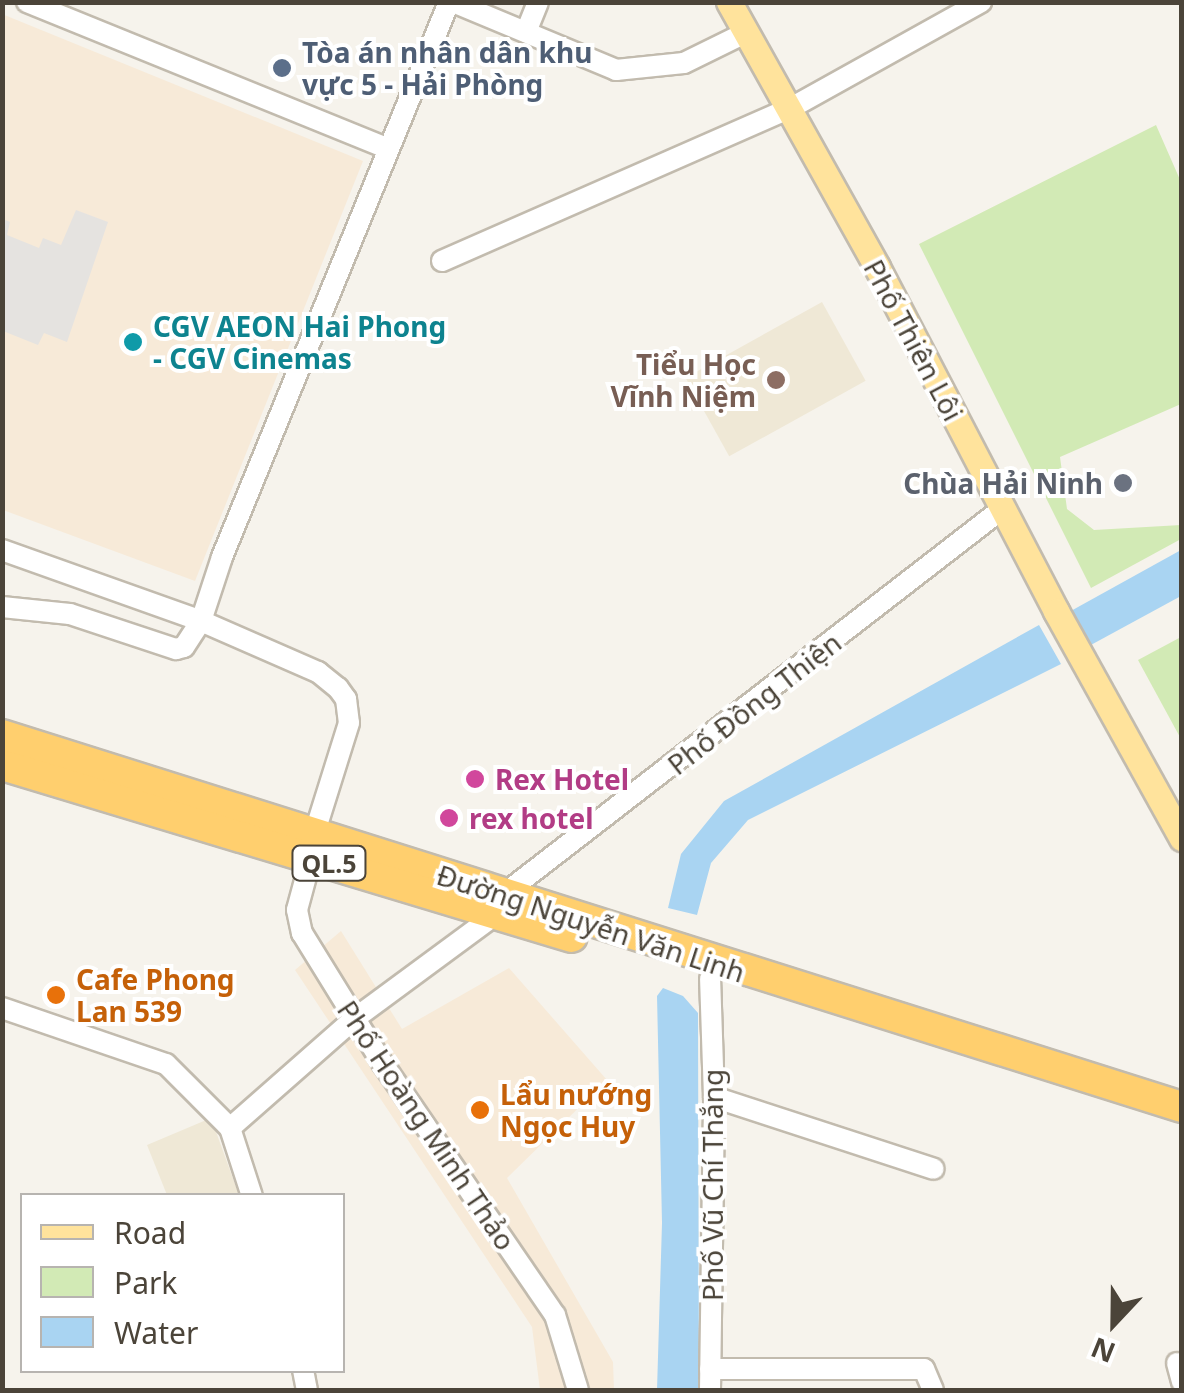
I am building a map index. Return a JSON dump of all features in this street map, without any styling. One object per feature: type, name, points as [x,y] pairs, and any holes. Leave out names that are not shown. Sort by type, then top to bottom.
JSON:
[{"type":"highway","name":"Đường Nguyễn Văn Linh","points":[[2,735],[312,846],[707,969],[1182,1107]]},
{"type":"highway","name":"Đường Nguyễn Văn Linh","points":[[2,765],[312,846]]},
{"type":"highway","name":"Đường Nguyễn Văn Linh","points":[[707,969],[1182,1127]]},
{"type":"main road","name":"Phố Thiên Lôi","points":[[729,2],[1182,838]]},
{"type":"street","points":[[28,2],[387,148]]},
{"type":"street","points":[[2,607],[70,614],[176,650],[184,647],[201,621],[226,546],[387,148],[451,2],[616,70],[684,63],[744,33]]},
{"type":"street","points":[[526,32],[538,2]]},
{"type":"street","points":[[442,261],[789,109],[981,2]]},
{"type":"street","name":"Phố Đồng Thiện","points":[[230,1128],[354,1019],[1002,508]]},
{"type":"street","name":"Phố Hoàng Minh Thảo","points":[[2,550],[201,621],[318,672],[346,699],[349,723],[312,846],[297,923],[354,1019],[555,1315],[578,1390]]},
{"type":"street","name":"Phố Vũ Chí Thắng","points":[[707,969],[714,1098],[710,1380]]},
{"type":"street","points":[[2,1008],[166,1064],[230,1128],[251,1193]]},
{"type":"street","points":[[714,1098],[934,1168]]},
{"type":"street","points":[[710,1380],[924,1369],[934,1390]]},
{"type":"shaded area","points":[[2,14],[363,161],[195,581],[3,510]]},
{"type":"shaded area","points":[[76,210],[108,222],[67,342],[44,333],[38,345],[3,331],[3,219],[10,222],[7,235],[39,248],[43,238],[61,245]]},
{"type":"shaded area","name":"Tiểu Học Vĩnh Niệm","points":[[822,302],[866,381],[729,456],[686,378]]},
{"type":"shaded area","points":[[341,931],[402,1029],[509,968],[607,1080],[507,1178],[613,1362],[614,1390],[540,1390],[532,1327],[295,970]]},
{"type":"shaded area","points":[[211,1118],[238,1193],[166,1193],[147,1145]]},
{"type":"green space","points":[[1156,125],[1181,182],[1181,404],[1060,457],[1067,509],[1094,530],[1181,525],[1181,539],[1091,588],[919,244]]},
{"type":"green space","points":[[1181,637],[1181,739],[1138,660]]},
{"type":"water","points":[[1181,550],[1181,596],[1089,646],[1069,612]]},
{"type":"water","points":[[1039,625],[1061,664],[748,820],[711,863],[697,915],[668,908],[681,854],[724,801]]},
{"type":"water","points":[[663,988],[683,996],[698,1013],[699,1390],[657,1390],[662,1223],[657,996]]},
{"type":"place","name":"Tòa án nhân dân khu vực 5 - Hải Phòng","points":[[282,68]]},
{"type":"place","name":"CGV AEON Hai Phong - CGV Cinemas","points":[[133,342]]},
{"type":"place","name":"Tiểu Học Vĩnh Niệm","points":[[776,380]]},
{"type":"place","name":"Chùa Hải Ninh","points":[[1123,483]]},
{"type":"place","name":"Rex Hotel","points":[[475,779]]},
{"type":"place","name":"rex hotel","points":[[449,818]]},
{"type":"place","name":"Cafe Phong Lan 539","points":[[56,995]]},
{"type":"place","name":"Lẩu nướng Ngọc Huy","points":[[480,1110]]}]
